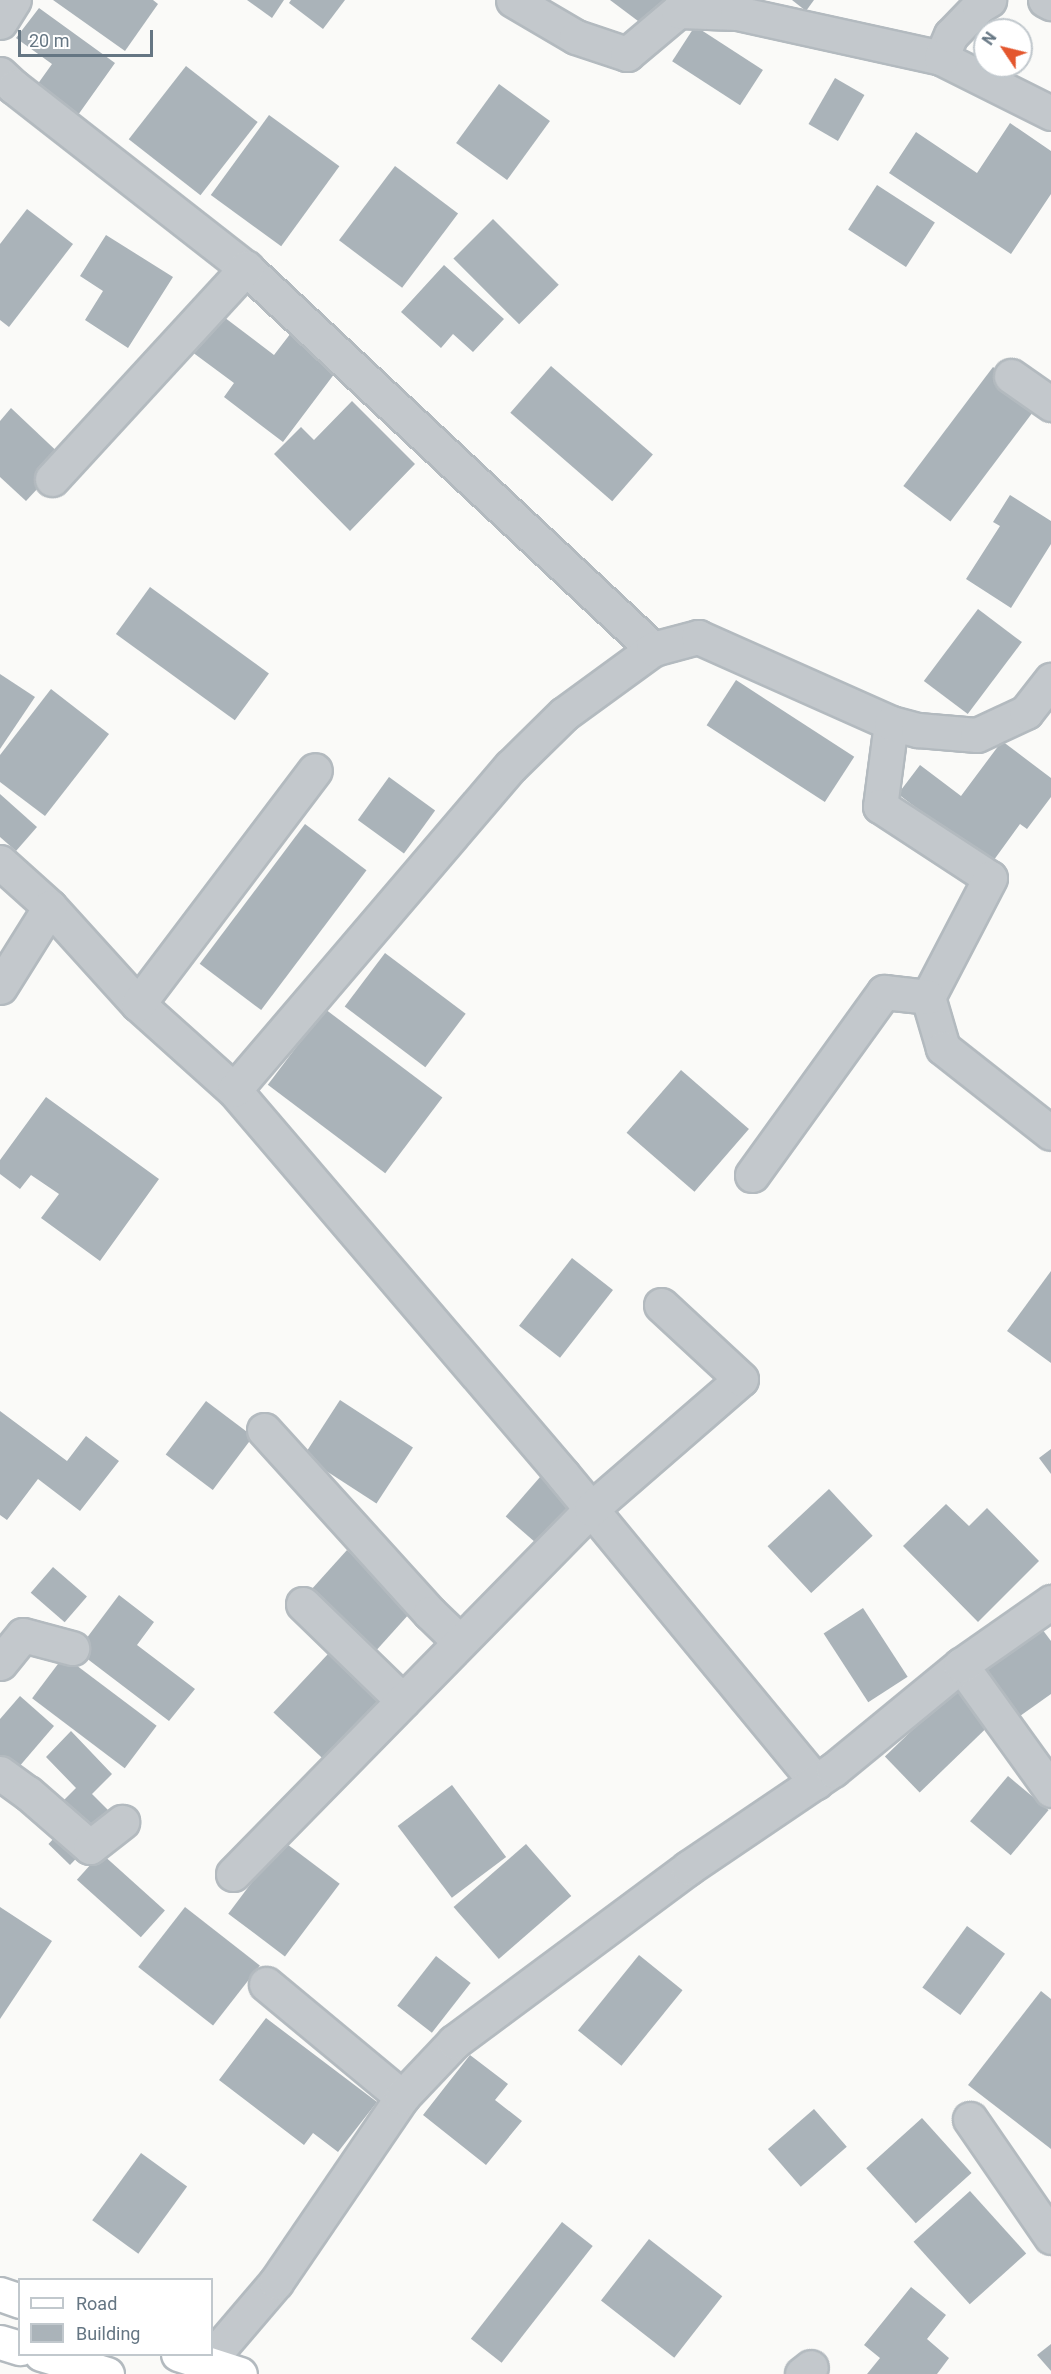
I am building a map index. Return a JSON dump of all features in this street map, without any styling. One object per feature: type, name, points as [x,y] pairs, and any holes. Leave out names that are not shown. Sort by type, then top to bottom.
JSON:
[{"type":"main road","points":[[0,2294],[18,2300]]},
{"type":"main road","points":[[0,2342],[18,2347]]},
{"type":"main road","points":[[44,2356],[107,2374]]},
{"type":"main road","points":[[192,2359],[240,2374]]},
{"type":"street","points":[[0,22],[14,0]]},
{"type":"street","points":[[513,0],[576,37],[627,54],[678,10],[737,14],[941,58],[1051,112]]},
{"type":"street","points":[[941,58],[951,35],[979,6],[989,0]]},
{"type":"street","points":[[1045,0],[1051,3]]},
{"type":"street","points":[[0,74],[246,268],[653,649]]},
{"type":"street","points":[[52,479],[246,268]]},
{"type":"street","points":[[1011,376],[1051,404]]},
{"type":"street","points":[[234,1090],[511,766],[564,714],[653,649],[698,637],[891,723],[918,730],[977,735],[1026,712],[1051,680]]},
{"type":"street","points":[[891,723],[880,806],[990,878],[928,997],[944,1048],[1051,1133]]},
{"type":"street","points":[[138,1004],[315,770]]},
{"type":"street","points":[[0,862],[50,907],[138,1004],[234,1090],[591,1509],[816,1782]]},
{"type":"street","points":[[0,987],[50,907]]},
{"type":"street","points":[[752,1175],[884,992],[928,997]]},
{"type":"street","points":[[233,1875],[459,1641],[591,1509],[741,1379],[661,1305]]},
{"type":"street","points":[[264,1430],[430,1613],[459,1641]]},
{"type":"street","points":[[303,1604],[403,1701]]},
{"type":"street","points":[[213,2340],[276,2282],[402,2097],[454,2043],[688,1868],[816,1782],[961,1665],[1048,1610]]},
{"type":"street","points":[[0,1663],[23,1635],[72,1648]]},
{"type":"street","points":[[961,1665],[1051,1790]]},
{"type":"street","points":[[0,1773],[28,1793],[90,1847],[122,1822]]},
{"type":"street","points":[[266,1984],[402,2097]]},
{"type":"street","points":[[970,2119],[1051,2236]]},
{"type":"building","points":[[53,0],[153,0],[158,4],[125,51]]},
{"type":"building","points":[[247,0],[284,0],[272,18]]},
{"type":"building","points":[[291,0],[345,0],[323,29],[289,3]]},
{"type":"building","points":[[610,0],[666,0],[646,27]]},
{"type":"building","points":[[792,0],[814,0],[806,11]]},
{"type":"building","points":[[39,8],[115,63],[78,115],[37,85],[52,64],[16,38]]},
{"type":"building","points":[[695,26],[763,70],[740,105],[672,61]]},
{"type":"building","points":[[186,66],[258,122],[200,195],[129,139]]},
{"type":"building","points":[[835,78],[864,95],[838,141],[808,124]]},
{"type":"building","points":[[499,84],[550,121],[507,180],[456,143]]},
{"type":"building","points":[[269,115],[339,166],[281,246],[211,195]]},
{"type":"building","points":[[1010,123],[1051,151],[1051,194],[1011,254],[889,173],[916,132],[977,173]]},
{"type":"building","points":[[395,166],[458,214],[402,288],[339,240]]},
{"type":"building","points":[[877,185],[935,223],[906,267],[848,229]]},
{"type":"building","points":[[27,209],[73,244],[9,327],[0,320],[0,244]]},
{"type":"building","points":[[493,219],[559,285],[519,324],[453,259]]},
{"type":"building","points":[[106,235],[173,277],[128,348],[85,320],[103,291],[80,276]]},
{"type":"building","points":[[444,265],[504,319],[473,352],[453,334],[441,348],[401,312]]},
{"type":"building","points":[[212,308],[274,355],[294,329],[341,365],[283,442],[224,397],[234,383],[184,346]]},
{"type":"building","points":[[551,366],[653,455],[612,501],[510,413]]},
{"type":"building","points":[[993,367],[1040,403],[950,522],[903,486]]},
{"type":"building","points":[[352,401],[415,464],[350,531],[274,454],[301,427],[314,440]]},
{"type":"building","points":[[11,408],[65,459],[26,501],[0,477],[0,421]]},
{"type":"building","points":[[1010,495],[1051,521],[1051,544],[1011,608],[966,579],[1000,526],[993,522]]},
{"type":"building","points":[[150,587],[269,673],[235,720],[116,634]]},
{"type":"building","points":[[978,609],[1022,642],[968,714],[924,681]]},
{"type":"building","points":[[0,674],[35,697],[0,749]]},
{"type":"building","points":[[736,680],[854,757],[825,802],[707,725]]},
{"type":"building","points":[[51,689],[109,734],[45,816],[0,782],[0,755]]},
{"type":"building","points":[[1002,741],[1051,778],[1051,797],[1027,829],[1020,824],[991,864],[898,794],[920,765],[961,796]]},
{"type":"building","points":[[389,777],[435,811],[404,853],[358,820]]},
{"type":"building","points":[[0,794],[37,827],[16,851],[0,837]]},
{"type":"building","points":[[305,824],[366,870],[261,1010],[200,964]]},
{"type":"building","points":[[385,953],[466,1014],[425,1067],[345,1007]]},
{"type":"building","points":[[325,1009],[442,1097],[385,1173],[268,1085]]},
{"type":"building","points":[[681,1070],[749,1129],[694,1192],[627,1133]]},
{"type":"building","points":[[46,1097],[159,1179],[100,1261],[41,1218],[59,1194],[31,1175],[20,1189],[0,1174],[0,1160]]},
{"type":"building","points":[[572,1258],[613,1290],[560,1358],[519,1326]]},
{"type":"building","points":[[1051,1271],[1051,1363],[1007,1331]]},
{"type":"building","points":[[340,1400],[413,1447],[376,1504],[304,1456]]},
{"type":"building","points":[[206,1401],[253,1437],[213,1490],[166,1455]]},
{"type":"building","points":[[0,1411],[67,1461],[86,1436],[119,1461],[80,1511],[38,1479],[7,1520],[0,1515]]},
{"type":"building","points":[[1051,1449],[1051,1474],[1039,1458]]},
{"type":"building","points":[[547,1469],[584,1501],[543,1549],[506,1517]]},
{"type":"building","points":[[829,1489],[873,1536],[811,1593],[768,1546]]},
{"type":"building","points":[[946,1504],[969,1526],[987,1508],[1039,1561],[978,1622],[903,1546]]},
{"type":"building","points":[[347,1550],[413,1610],[370,1657],[304,1598]]},
{"type":"building","points":[[53,1567],[87,1597],[65,1622],[31,1593]]},
{"type":"building","points":[[119,1595],[154,1622],[137,1645],[195,1689],[169,1721],[77,1651]]},
{"type":"building","points":[[863,1608],[908,1677],[868,1702],[824,1634]]},
{"type":"building","points":[[1042,1629],[1051,1641],[1051,1694],[1020,1716],[986,1669]]},
{"type":"building","points":[[328,1654],[382,1704],[328,1763],[273,1713]]},
{"type":"building","points":[[64,1656],[157,1726],[125,1768],[32,1698]]},
{"type":"building","points":[[959,1685],[994,1721],[920,1793],[885,1757]]},
{"type":"building","points":[[20,1696],[54,1726],[12,1775],[0,1765],[0,1719]]},
{"type":"building","points":[[71,1731],[112,1774],[92,1794],[112,1814],[87,1838],[57,1807],[76,1788],[46,1757]]},
{"type":"building","points":[[1008,1776],[1049,1810],[1011,1855],[970,1821]]},
{"type":"building","points":[[452,1785],[506,1857],[452,1898],[398,1826]]},
{"type":"building","points":[[63,1829],[85,1850],[70,1865],[48,1844]]},
{"type":"building","points":[[283,1841],[340,1884],[285,1956],[228,1914]]},
{"type":"building","points":[[526,1844],[571,1896],[499,1959],[454,1907]]},
{"type":"building","points":[[101,1853],[165,1911],[141,1937],[77,1880]]},
{"type":"building","points":[[0,1907],[52,1941],[0,2019]]},
{"type":"building","points":[[185,1907],[260,1965],[213,2025],[138,1967]]},
{"type":"building","points":[[967,1926],[1005,1954],[960,2015],[922,1987]]},
{"type":"building","points":[[639,1955],[683,1990],[621,2066],[578,2030]]},
{"type":"building","points":[[436,1956],[471,1983],[432,2033],[397,2006]]},
{"type":"building","points":[[1041,1991],[1051,1999],[1051,2149],[968,2085]]},
{"type":"building","points":[[266,2018],[377,2102],[338,2152],[313,2133],[304,2145],[219,2080]]},
{"type":"building","points":[[470,2055],[508,2084],[495,2100],[522,2121],[486,2165],[423,2115]]},
{"type":"building","points":[[814,2109],[847,2147],[801,2187],[768,2149]]},
{"type":"building","points":[[922,2118],[972,2173],[916,2223],[866,2168]]},
{"type":"building","points":[[141,2153],[187,2187],[138,2254],[92,2220]]},
{"type":"building","points":[[970,2191],[1026,2253],[970,2304],[914,2242]]},
{"type":"building","points":[[562,2222],[593,2246],[502,2363],[471,2339]]},
{"type":"building","points":[[649,2239],[722,2296],[674,2358],[601,2300]]},
{"type":"building","points":[[911,2287],[946,2315],[927,2339],[949,2358],[937,2374],[867,2374],[880,2358],[864,2345]]},
{"type":"building","points":[[1051,2344],[1051,2371],[1037,2355]]}]
